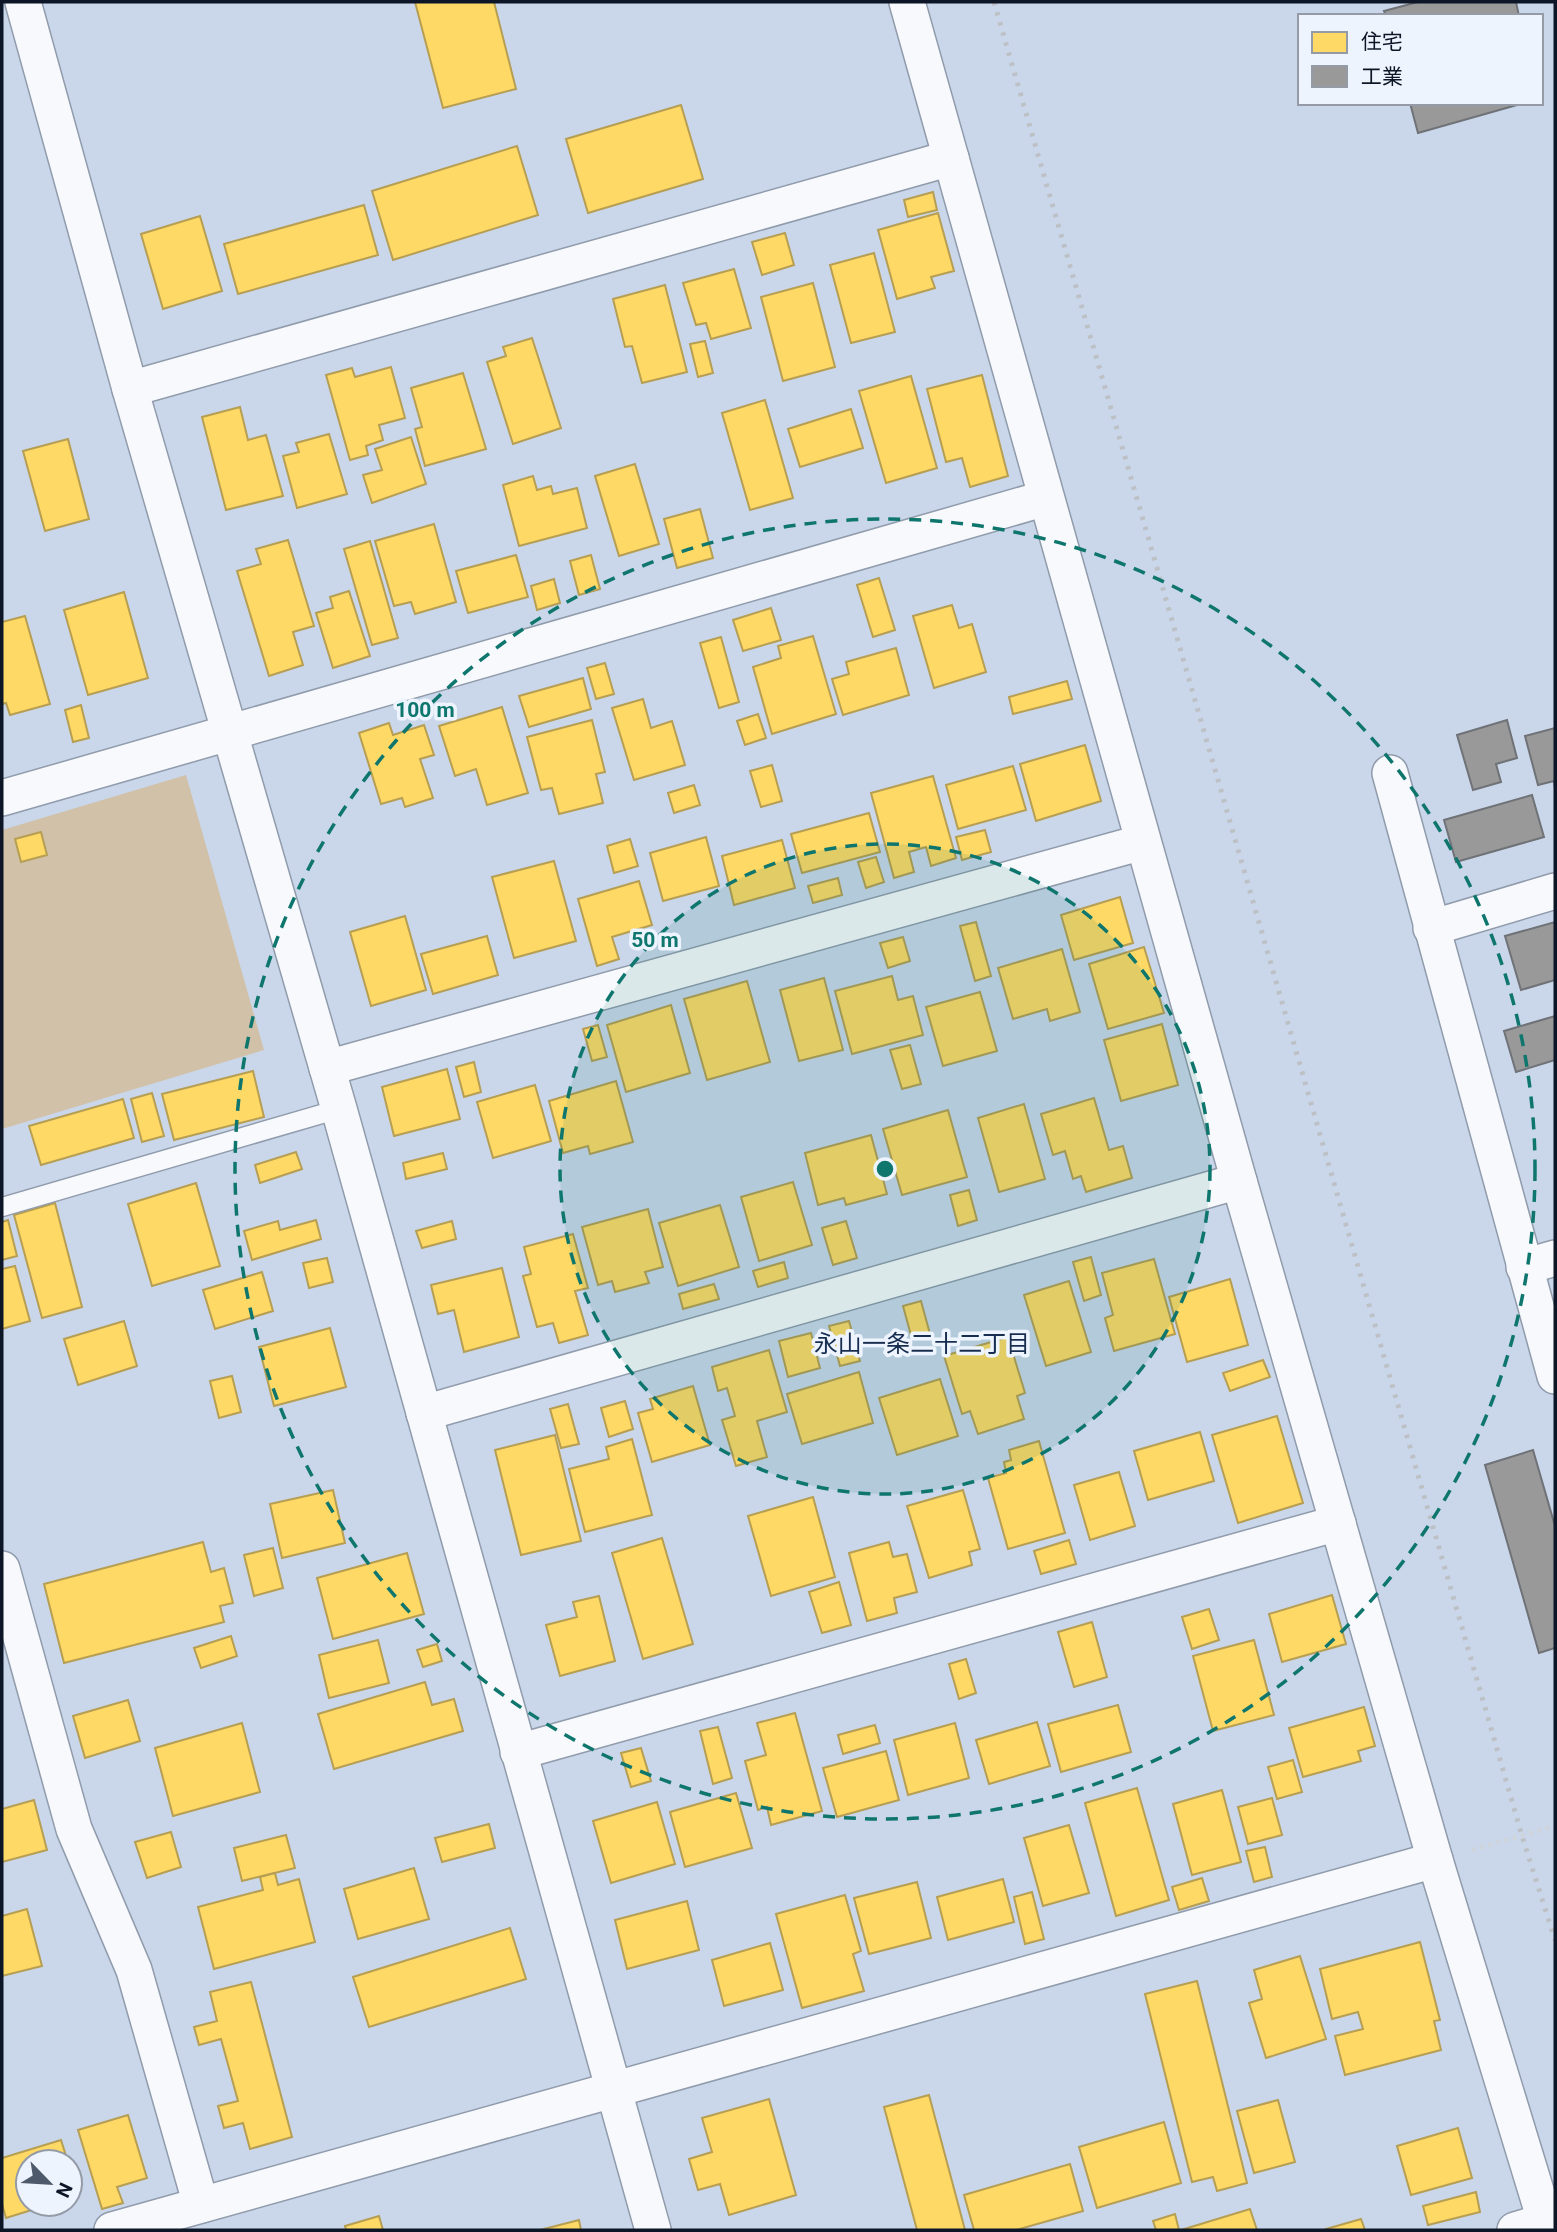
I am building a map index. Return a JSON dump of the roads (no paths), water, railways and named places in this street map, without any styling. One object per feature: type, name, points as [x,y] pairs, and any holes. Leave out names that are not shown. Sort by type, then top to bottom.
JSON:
[{"type":"street","points":[[23,2],[130,389],[339,1109],[653,2230]]},
{"type":"street","points":[[907,2],[1239,1181],[1435,1860],[1536,2227]]},
{"type":"street","points":[[130,389],[951,158]]},
{"type":"street","points":[[2,798],[1046,498]]},
{"type":"street","points":[[1390,773],[1431,928],[1540,1262],[1555,1376]]},
{"type":"street","points":[[327,1068],[1143,842]]},
{"type":"street","points":[[1431,928],[1555,891]]},
{"type":"street","points":[[424,1413],[1239,1181]]},
{"type":"street","points":[[519,1752],[1338,1523]]},
{"type":"street","points":[[2,1569],[74,1829],[134,1970],[201,2205]]},
{"type":"street","points":[[121,2229],[1435,1860]]},
{"type":"lane","points":[[2,1207],[339,1109]]},
{"type":"railway","points":[[994,2],[1522,1836],[1555,1940]]},
{"type":"district","name":"永山一条二十二丁目","points":[[922,1344]]}]
